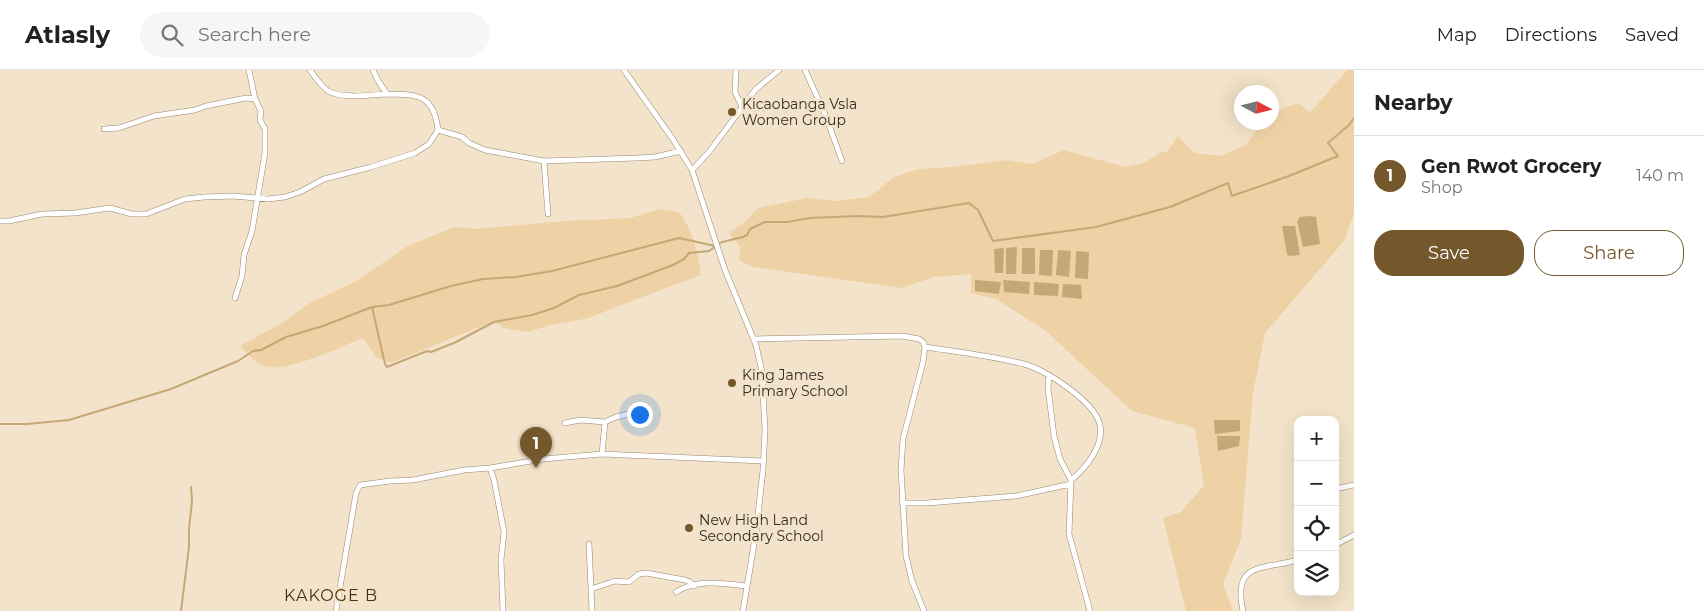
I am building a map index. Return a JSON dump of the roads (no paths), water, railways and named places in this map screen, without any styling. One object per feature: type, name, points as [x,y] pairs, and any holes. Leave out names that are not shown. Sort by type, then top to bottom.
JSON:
[{"type":"street","points":[[235,298],[242,276],[244,255],[252,231],[264,161],[266,133],[260,120],[260,109],[255,99],[249,70]]},
{"type":"street","points":[[0,221],[42,214],[74,213],[110,208],[146,214],[185,199],[216,196],[268,199],[285,197],[300,192],[324,179],[408,155],[429,144],[438,130],[430,104],[426,99],[409,95],[346,95],[335,93],[328,91],[310,70]]},
{"type":"street","points":[[373,70],[376,79],[387,94]]},
{"type":"street","points":[[624,70],[681,151],[692,170],[725,270],[754,339],[762,372],[765,430],[760,504],[742,611]]},
{"type":"street","points":[[736,70],[735,92],[742,107]]},
{"type":"street","points":[[692,170],[709,152],[756,89],[779,70]]},
{"type":"street","points":[[805,70],[825,114],[842,161]]},
{"type":"street","points":[[104,129],[119,128],[154,116],[195,110],[246,98],[255,99]]},
{"type":"street","points":[[438,130],[462,137],[485,150],[544,161],[637,158],[681,151]]},
{"type":"street","points":[[544,161],[548,214]]},
{"type":"street","points":[[754,339],[903,336],[919,338],[924,342],[925,347],[903,443],[901,470],[906,556],[912,581],[924,611]]},
{"type":"street","points":[[902,503],[927,503],[1016,496],[1071,482],[1090,460],[1097,446],[1100,424],[1094,414],[1084,402],[1062,383],[1049,375],[1024,364],[925,347]]},
{"type":"street","points":[[1049,375],[1048,388],[1054,436],[1060,459],[1071,482],[1069,534],[1090,611]]},
{"type":"street","points":[[565,422],[580,420],[605,422],[616,417],[641,411]]},
{"type":"street","points":[[602,454],[605,422]]},
{"type":"street","points":[[336,611],[356,492],[360,485],[390,480],[413,480],[464,470],[490,468],[542,459],[602,454],[763,461]]},
{"type":"street","points":[[490,468],[504,532],[501,560],[503,611]]},
{"type":"street","points":[[1339,488],[1354,485]]},
{"type":"street","points":[[1339,543],[1354,535]]},
{"type":"street","points":[[589,544],[592,611]]},
{"type":"street","points":[[1243,611],[1241,585],[1246,576],[1254,569],[1294,561]]},
{"type":"street","points":[[591,589],[615,580],[629,582],[639,574],[646,573],[685,580],[694,586]]},
{"type":"street","points":[[676,592],[702,583],[746,586]]},
{"type":"waterway","points":[[0,424],[27,424],[69,420],[171,389],[238,361],[253,351],[261,350],[286,337],[323,326],[372,307],[387,367],[427,351],[431,352],[454,343],[494,322],[532,315],[554,308],[579,295],[617,286],[673,265],[684,259],[689,253],[709,251],[722,242],[743,237],[747,235],[750,229],[765,222],[857,216],[883,217],[969,203],[978,210],[993,241],[1096,227],[1170,207],[1228,183],[1232,196],[1338,156],[1328,143],[1349,125],[1354,118]]},
{"type":"waterway","points":[[372,307],[389,305],[451,286],[483,279],[516,277],[552,271],[679,238],[715,246]]},
{"type":"waterway","points":[[181,611],[189,547],[191,487]]},
{"type":"place","name":"Kicaobanga Vsla Women Group","points":[[732,112]]},
{"type":"place","name":"King James Primary School","points":[[732,383]]},
{"type":"place","name":"Gen Rwot Grocery","points":[[536,468]]},
{"type":"place","name":"New High Land Secondary School","points":[[689,528]]},
{"type":"district","name":"KAKOGE B","points":[[331,595]]}]
